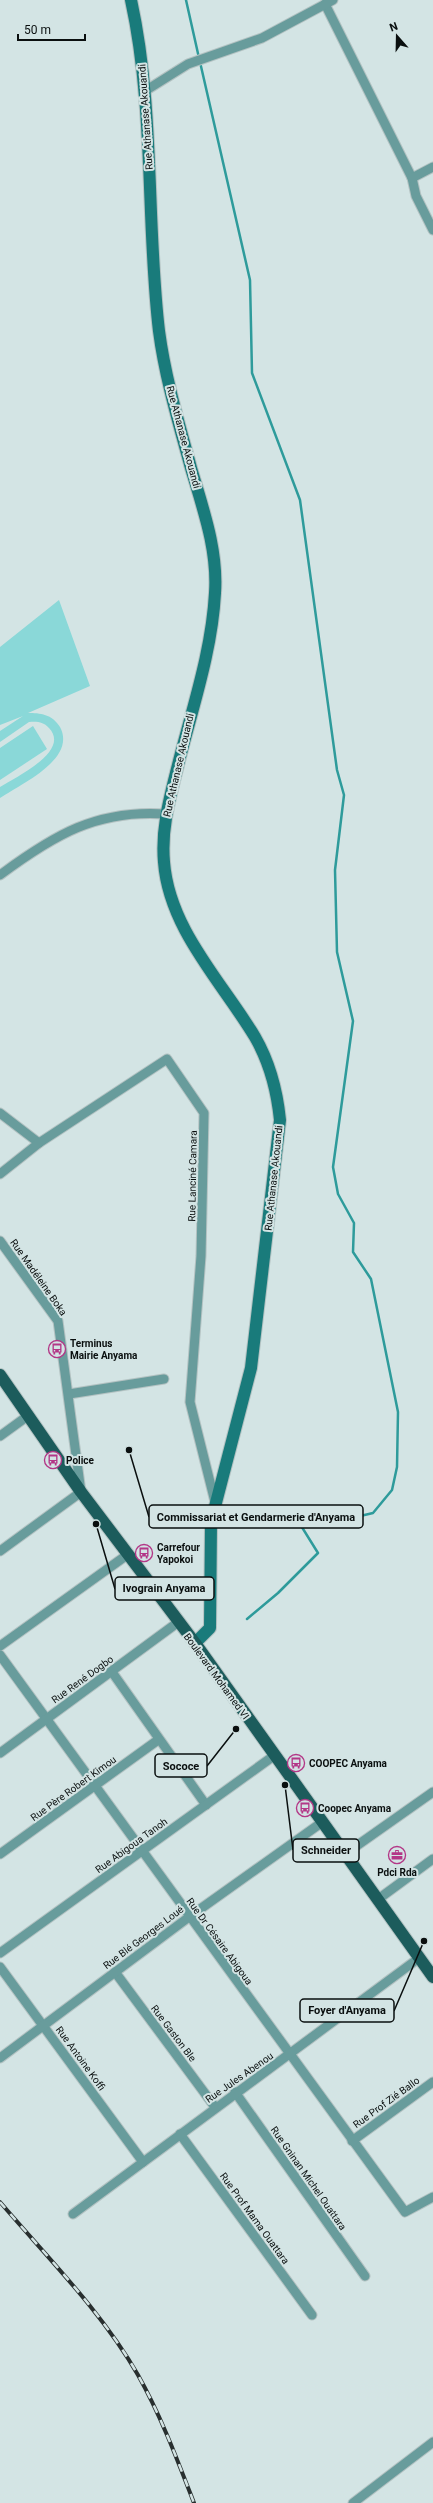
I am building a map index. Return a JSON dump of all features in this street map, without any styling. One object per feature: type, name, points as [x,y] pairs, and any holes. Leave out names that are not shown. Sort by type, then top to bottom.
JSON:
[{"type":"main road","name":"Boulevard Mohamed VI","points":[[0,1375],[81,1492],[177,1623],[195,1644],[275,1755],[321,1823],[433,1977]]},
{"type":"street","name":"Rue Athanase Akouandi","points":[[131,0],[138,36],[145,91],[159,332],[168,378],[207,517],[215,568],[215,595],[204,659],[166,814],[164,864],[170,892],[180,918],[196,948],[256,1039],[272,1077],[278,1096],[280,1120],[251,1368],[211,1522],[210,1628],[195,1644]]},
{"type":"street","points":[[145,91],[188,64],[262,38],[329,2],[412,178],[416,196],[433,230]]},
{"type":"street","points":[[412,178],[433,167]]},
{"type":"street","points":[[0,875],[18,861],[88,821],[138,812],[166,814]]},
{"type":"street","name":"Rue Lanciné Camara","points":[[0,1174],[39,1143],[167,1059],[204,1113],[201,1256],[190,1402],[215,1504]]},
{"type":"street","points":[[0,1113],[39,1143]]},
{"type":"street","name":"Rue Madéleine Boka","points":[[0,1241],[58,1321],[81,1492]]},
{"type":"street","points":[[69,1394],[164,1379]]},
{"type":"street","points":[[0,1436],[29,1415]]},
{"type":"street","points":[[0,1551],[81,1492]]},
{"type":"street","points":[[0,1646],[127,1555]]},
{"type":"street","name":"Rue René Dogbo","points":[[0,1753],[177,1623]]},
{"type":"street","name":"Rue Dr Césaire Abigoua","points":[[0,1656],[94,1786],[143,1850],[189,1917],[289,2056],[405,2212],[433,2197]]},
{"type":"street","points":[[112,1672],[158,1740],[206,1805]]},
{"type":"street","name":"Rue Père Robert Kimou","points":[[0,1854],[158,1740]]},
{"type":"street","name":"Rue Abigoua Tanoh","points":[[0,1954],[275,1755]]},
{"type":"street","points":[[344,1854],[433,1792]]},
{"type":"street","name":"Rue Blé Georges Loué","points":[[0,2058],[189,1917],[321,1823]]},
{"type":"street","points":[[377,1900],[433,1859]]},
{"type":"street","name":"Rue Jules Abenou","points":[[72,2214],[235,2092],[289,2056],[419,1958]]},
{"type":"street","name":"Rue Antoine Koffi","points":[[0,1967],[143,2162]]},
{"type":"street","name":"Rue Gaston Ble","points":[[115,1972],[215,2107]]},
{"type":"street","name":"Rue Prof Zié Ballo","points":[[352,2141],[433,2082]]},
{"type":"street","name":"Rue Gninan Michel Ouattara","points":[[235,2092],[365,2276]]},
{"type":"street","name":"Rue Prof Mama Ouattara","points":[[180,2134],[312,2315]]},
{"type":"street","points":[[356,2502],[433,2442]]},
{"type":"shaded area","points":[[59,600],[90,686],[28,713],[46,715],[57,723],[60,727],[63,739],[61,750],[54,760],[33,778],[0,798],[0,787],[39,762],[53,746],[54,737],[45,724],[29,722],[0,742],[0,731],[23,716],[0,725],[0,647]]},
{"type":"shaded area","points":[[33,726],[47,749],[0,780],[0,748]]},
{"type":"waterway","points":[[186,0],[199,58]]},
{"type":"waterway","points":[[200,62],[250,280],[252,373],[300,500],[337,770],[344,795],[335,870],[337,952],[353,1021],[333,1167],[338,1194],[354,1223],[353,1252],[371,1279],[398,1412],[397,1467],[392,1490],[373,1513],[356,1517],[307,1519],[300,1524],[318,1553],[278,1593],[247,1619]]},
{"type":"railway","points":[[0,2202],[91,2307],[124,2352],[154,2406],[194,2503]]},
{"type":"place","name":"Terminus Mairie Anyama","points":[[57,1349]]},
{"type":"place","name":"Commissariat et Gendarmerie d'Anyama","points":[[129,1450]]},
{"type":"place","name":"Police","points":[[53,1460]]},
{"type":"place","name":"Ivograin Anyama","points":[[96,1524]]},
{"type":"place","name":"Carrefour Yapokoi","points":[[144,1553]]},
{"type":"place","name":"Sococe","points":[[236,1729]]},
{"type":"place","name":"COOPEC Anyama","points":[[296,1763]]},
{"type":"place","name":"Schneider","points":[[285,1785]]},
{"type":"place","name":"Coopec Anyama","points":[[305,1808]]},
{"type":"place","name":"Pdci Rda","points":[[397,1855]]},
{"type":"place","name":"Foyer d'Anyama","points":[[424,1941]]}]
